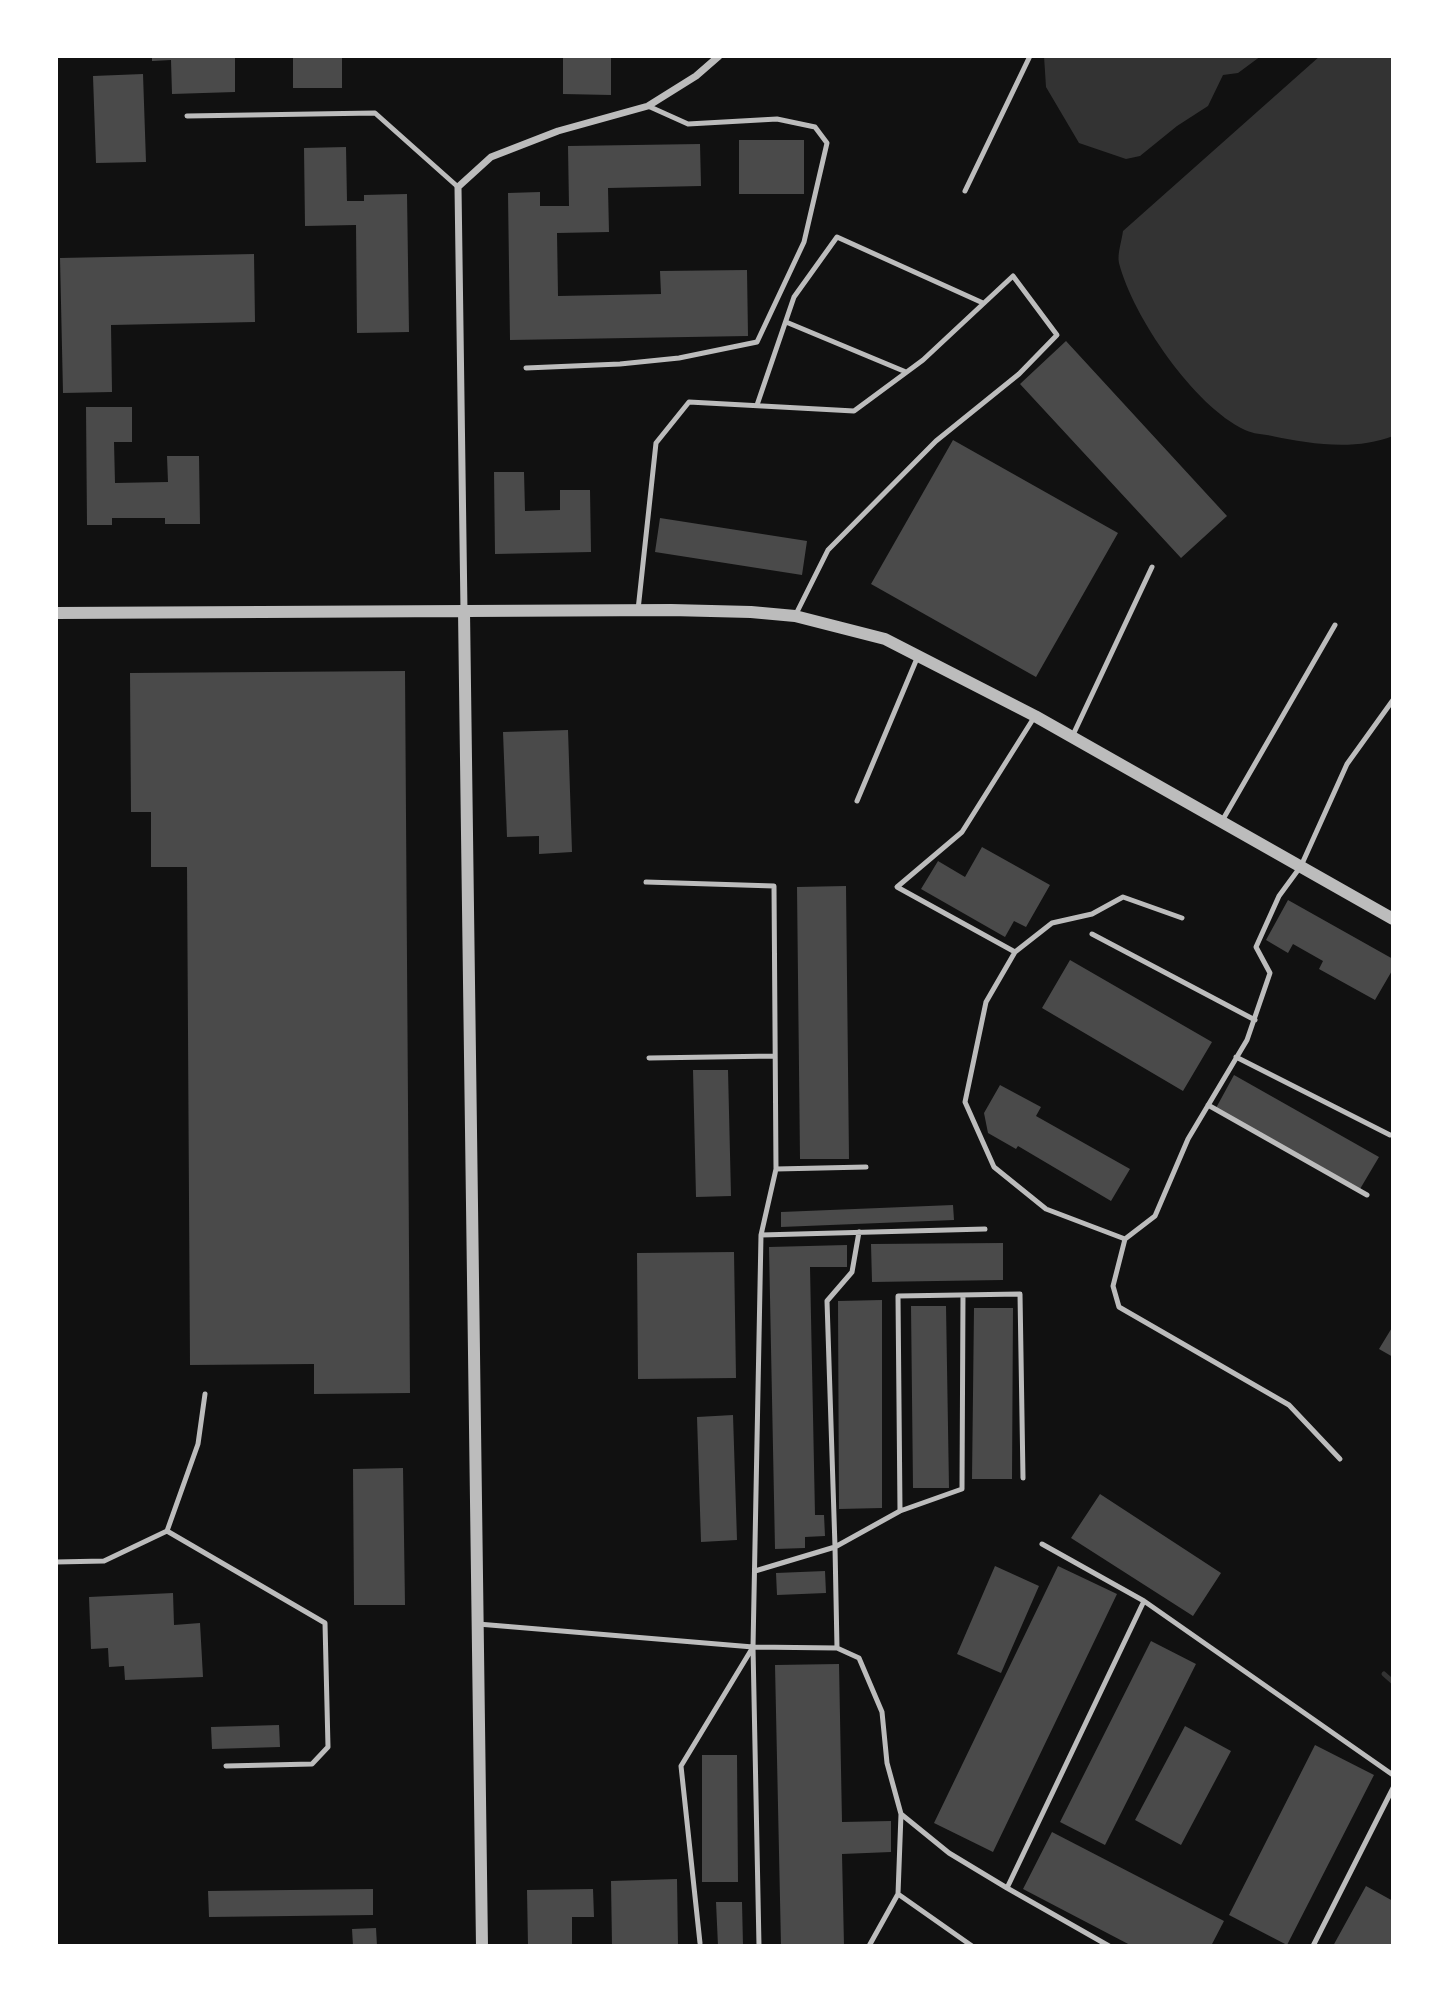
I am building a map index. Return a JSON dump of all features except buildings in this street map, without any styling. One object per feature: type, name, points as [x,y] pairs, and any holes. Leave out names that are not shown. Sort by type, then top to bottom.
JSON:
[{"type":"street","points":[[482,1946],[458,187],[491,156],[558,131],[648,106],[695,76],[719,56]]},
{"type":"street","points":[[56,613],[638,610],[751,612],[795,616],[885,639],[1035,716],[1393,919]]},
{"type":"lane","points":[[965,191],[1030,56]]},
{"type":"lane","points":[[526,368],[620,364],[679,358],[757,342],[804,242],[827,143],[815,127],[777,119],[688,124],[648,106]]},
{"type":"lane","points":[[187,116],[375,113],[458,187]]},
{"type":"lane","points":[[757,405],[794,298],[837,237],[983,303]]},
{"type":"lane","points":[[638,610],[656,443],[689,402],[854,411],[906,372],[1013,276],[1057,335],[1020,374],[936,442],[828,550],[795,616]]},
{"type":"lane","points":[[786,322],[906,372]]},
{"type":"lane","points":[[1072,737],[1152,567]]},
{"type":"lane","points":[[1222,821],[1335,625]]},
{"type":"lane","points":[[858,801],[918,656]]},
{"type":"lane","points":[[1340,1459],[1289,1405],[1119,1307],[1114,1286],[1125,1239],[1154,1216],[1188,1139],[1255,1020],[1270,973],[1256,947],[1279,895],[1301,866],[1347,764],[1393,700]]},
{"type":"lane","points":[[1015,952],[897,887],[962,832],[1035,716]]},
{"type":"lane","points":[[646,882],[774,886],[776,1169],[761,1235],[753,1647],[759,1946]]},
{"type":"lane","points":[[1125,1239],[1046,1209],[994,1167],[965,1102],[986,1002],[1015,952],[1052,923],[1093,914],[1123,897],[1182,918]]},
{"type":"lane","points":[[1092,934],[1255,1020]]},
{"type":"lane","points":[[649,1058],[775,1055]]},
{"type":"lane","points":[[1236,1057],[1391,1135]]},
{"type":"lane","points":[[1208,1105],[1367,1195]]},
{"type":"lane","points":[[776,1169],[866,1167]]},
{"type":"lane","points":[[761,1235],[985,1229]]},
{"type":"lane","points":[[837,1648],[828,1301],[852,1272],[859,1232]]},
{"type":"lane","points":[[900,1511],[898,1296],[1020,1294],[1023,1478]]},
{"type":"lane","points":[[755,1571],[835,1547],[900,1511],[962,1489],[964,1295]]},
{"type":"lane","points":[[56,1562],[104,1561],[167,1531],[198,1444],[205,1394]]},
{"type":"lane","points":[[167,1531],[326,1623],[328,1748],[312,1764],[226,1766]]},
{"type":"lane","points":[[1042,1544],[1144,1601],[1393,1775]]},
{"type":"lane","points":[[1007,1888],[1144,1601]]},
{"type":"lane","points":[[478,1624],[753,1647],[837,1648],[859,1658],[882,1712],[887,1763],[901,1814],[898,1894],[869,1946]]},
{"type":"lane","points":[[699,1943],[681,1766],[753,1647]]},
{"type":"lane","points":[[1312,1946],[1393,1788]]},
{"type":"lane","points":[[901,1814],[949,1853],[1109,1946]]},
{"type":"lane","points":[[898,1894],[972,1946]]},
{"type":"shaded area","points":[[1044,56],[1261,56],[1238,73],[1223,75],[1208,106],[1177,126],[1140,156],[1126,159],[1079,143],[1046,87]]},
{"type":"shaded area","points":[[1320,56],[1393,56],[1393,436],[1348,445],[1255,433],[1226,418],[1186,381],[1168,358],[1137,308],[1119,263],[1123,231]]},
{"type":"waterway","points":[[1384,1674],[1393,1682]]}]
